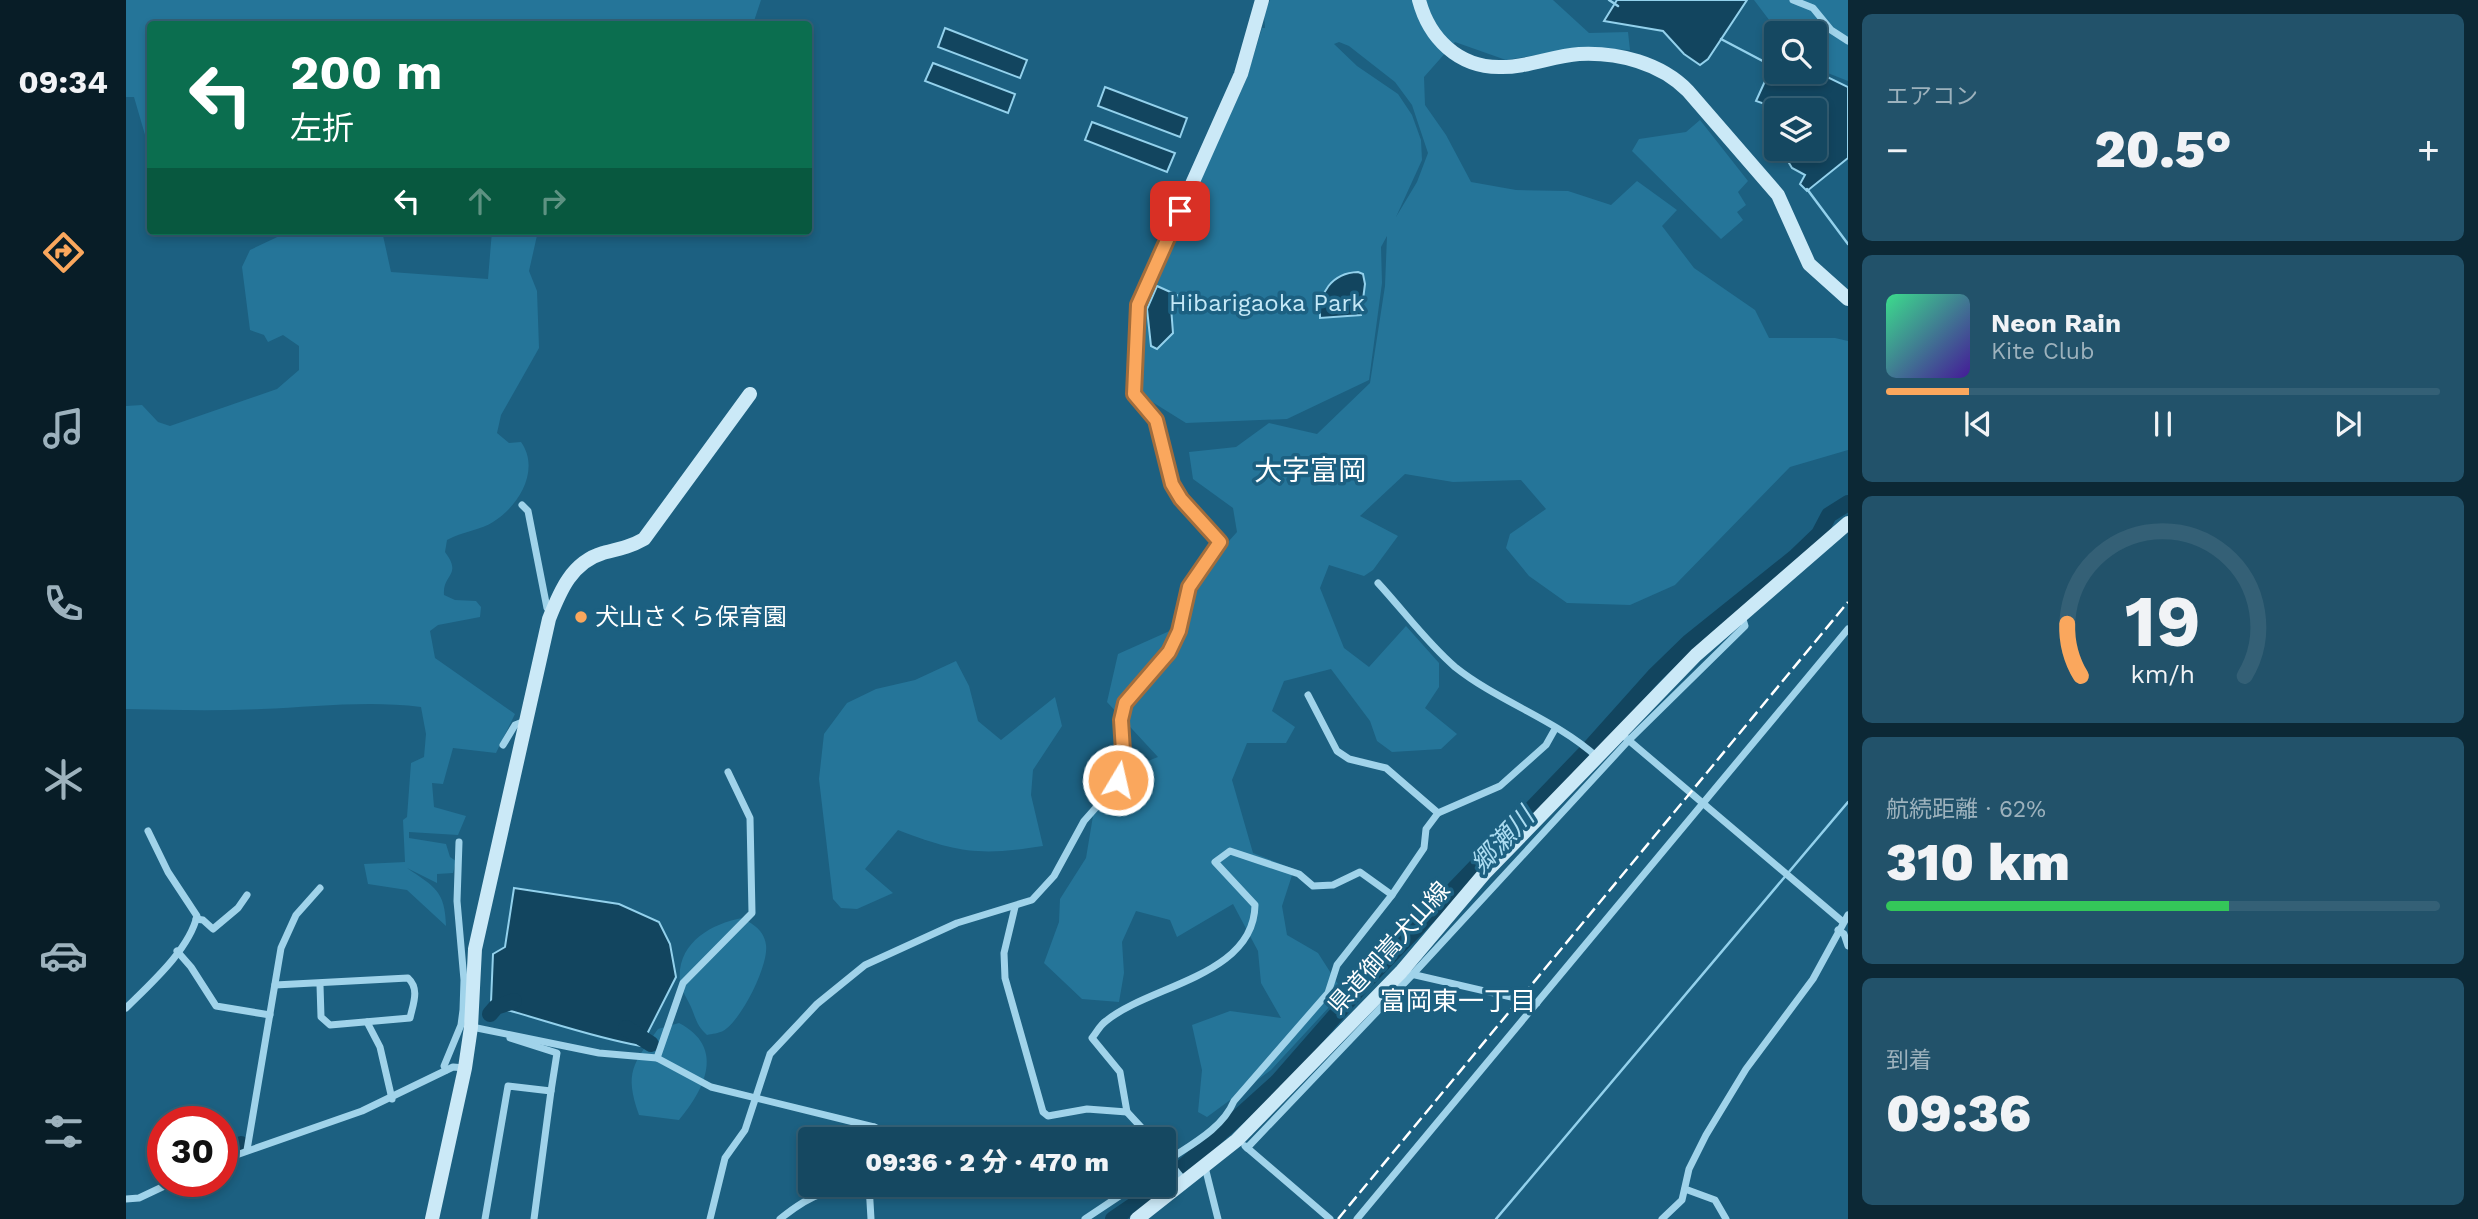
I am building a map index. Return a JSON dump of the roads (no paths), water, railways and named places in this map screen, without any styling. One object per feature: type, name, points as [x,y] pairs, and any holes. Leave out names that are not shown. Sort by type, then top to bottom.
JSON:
[{"type":"street","points":[[710,1219],[725,1158],[745,1130],[770,1054],[817,1004],[864,965],[957,923],[1032,900],[1054,876],[1084,821],[1115,786],[1122,759],[1121,720],[1125,703],[1169,652],[1179,631],[1189,587],[1220,542],[1181,499],[1172,484],[1156,420],[1134,394],[1138,305],[1241,74],[1262,0]]},
{"type":"street","points":[[1419,0],[1430,29],[1441,42],[1453,53],[1479,65],[1514,66],[1583,54],[1651,64],[1673,77],[1778,195],[1809,264],[1848,299]]},
{"type":"street","points":[[1793,0],[1814,8],[1831,30],[1848,41]]},
{"type":"street","points":[[432,1219],[465,1068],[471,1027],[475,949],[552,610],[578,565],[600,554],[626,549],[644,539],[750,394]]},
{"type":"street","points":[[522,505],[528,511],[547,608],[552,610]]},
{"type":"street","name":"県道御嵩犬山線","points":[[1137,1219],[1184,1181],[1242,1144],[1407,973],[1484,874],[1594,755],[1625,736],[1696,655],[1848,523]]},
{"type":"street","points":[[1378,583],[1454,666],[1580,742],[1594,755]]},
{"type":"street","points":[[1357,1219],[1848,629]]},
{"type":"street","points":[[1308,695],[1336,751],[1349,759],[1386,768],[1438,813]]},
{"type":"street","points":[[503,745],[515,725],[525,721]]},
{"type":"street","points":[[1176,1154],[1196,1143],[1230,1112],[1234,1101],[1328,993],[1337,965],[1392,895],[1424,848],[1426,829],[1438,813],[1478,798],[1507,781],[1546,745],[1555,729]]},
{"type":"street","points":[[1537,1003],[1407,973],[1625,736],[1784,870],[1840,926],[1848,946]]},
{"type":"street","points":[[657,1058],[683,983],[752,913],[750,818],[728,772]]},
{"type":"street","points":[[126,1008],[177,951],[197,916],[168,872],[148,831]]},
{"type":"street","points":[[446,1070],[444,1066],[461,1024],[463,1010],[464,980],[457,901],[459,842]]},
{"type":"street","points":[[1141,1127],[1127,1112],[1120,1072],[1092,1038],[1107,1019],[1179,985],[1232,953],[1248,938],[1255,921],[1255,905],[1215,862],[1230,851],[1299,874],[1313,886],[1322,888],[1360,872],[1392,895]]},
{"type":"street","points":[[247,1150],[284,938],[296,915],[320,888]]},
{"type":"street","points":[[196,919],[204,920],[213,929],[238,908],[247,895]]},
{"type":"street","points":[[1015,907],[1004,953],[1005,978],[1043,1112],[1048,1116],[1087,1109],[1127,1112]]},
{"type":"street","points":[[1662,1219],[1682,1200],[1689,1169],[1706,1135],[1746,1069],[1813,979],[1848,915]]},
{"type":"street","points":[[177,951],[191,967],[216,1006],[270,1016]]},
{"type":"street","points":[[275,985],[320,985],[408,978],[414,983],[416,991],[410,1018],[330,1025],[321,1017],[320,985]]},
{"type":"street","points":[[367,1021],[380,1047],[393,1099]]},
{"type":"street","points":[[471,1027],[599,1053],[657,1058],[711,1087],[874,1127]]},
{"type":"street","points":[[495,1030],[557,1053],[534,1219]]},
{"type":"street","points":[[238,1154],[300,1135],[393,1099],[446,1070],[465,1068]]},
{"type":"street","points":[[485,1219],[508,1086],[551,1091]]},
{"type":"street","points":[[1242,1144],[1330,1219]]},
{"type":"street","points":[[1204,1167],[1218,1219]]},
{"type":"street","points":[[1176,1172],[1184,1181]]},
{"type":"street","points":[[1685,1189],[1715,1200],[1726,1219]]},
{"type":"street","points":[[126,1199],[147,1194]]},
{"type":"street","points":[[780,1219],[812,1197]]},
{"type":"street","points":[[870,1197],[871,1219]]},
{"type":"street","points":[[1085,1219],[1118,1197]]},
{"type":"waterway","points":[[1609,0],[1618,6]]},
{"type":"waterway","points":[[1721,39],[1764,62]]},
{"type":"waterway","points":[[1807,189],[1848,244]]},
{"type":"waterway","name":"郷瀬川","points":[[1176,1173],[1278,1081],[1362,985],[1586,752],[1654,676],[1689,642],[1795,557],[1819,534],[1829,515],[1848,503]]},
{"type":"waterway","points":[[1496,1219],[1848,802]]},
{"type":"waterway","points":[[490,1014],[496,1007],[514,1001]]},
{"type":"waterway","points":[[626,1028],[651,1044]]},
{"type":"waterway","name":"郷瀬川","points":[[1113,1219],[1145,1197]]},
{"type":"railway","points":[[1338,1219],[1848,602]]},
{"type":"place","name":"犬山さくら保育園","points":[[581,617]]},
{"type":"district","name":"大字富岡","points":[[1310,470]]},
{"type":"district","name":"富岡東一丁目","points":[[1458,1001]]},
{"type":"park label","name":"Hibarigaoka Park","points":[[1267,303]]}]
